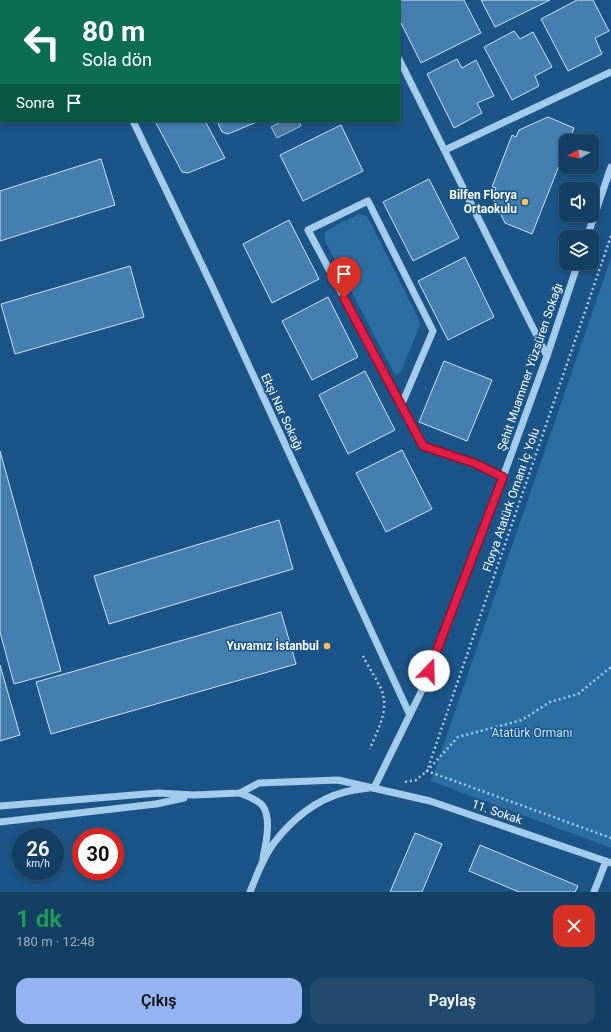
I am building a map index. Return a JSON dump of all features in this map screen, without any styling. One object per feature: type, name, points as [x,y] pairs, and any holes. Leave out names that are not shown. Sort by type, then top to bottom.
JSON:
[{"type":"street","points":[[400,62],[547,356]]},
{"type":"street","points":[[445,150],[611,72]]},
{"type":"street","name":"Ekşi Nar Sokağı","points":[[133,122],[213,288],[409,713]]},
{"type":"street","points":[[589,230],[611,168]]},
{"type":"street","points":[[401,406],[433,331],[368,201],[308,230],[401,406],[423,446],[474,463],[503,477]]},
{"type":"street","name":"Şehit Muammer Yüzsüren Sokağı","points":[[374,788],[409,713],[424,686],[503,477],[547,356],[576,270]]},
{"type":"street","name":"11. Sokak","points":[[240,792],[260,783],[267,782],[338,780],[430,801],[609,862]]},
{"type":"street","points":[[250,892],[262,863],[274,843],[295,820],[318,802],[345,792],[374,788]]},
{"type":"street","points":[[0,822],[156,804],[194,796],[240,792],[262,804],[267,817],[267,838],[262,863]]},
{"type":"street","points":[[0,806],[158,794],[194,796]]},
{"type":"street","points":[[594,892],[609,862]]},
{"type":"path","name":"Florya Atatürk Ornanı İç Yolu","points":[[427,770],[611,236]]},
{"type":"path","points":[[363,656],[383,695],[384,706],[383,716],[370,749]]},
{"type":"path","points":[[405,782],[416,780],[458,737],[522,720],[550,702],[578,694],[611,667]]},
{"type":"path","points":[[427,770],[611,838]]},
{"type":"green space","points":[[359,214],[367,216],[417,316],[420,325],[401,372],[395,375],[325,241],[325,232]]},
{"type":"green space","name":"Atatürk Ormanı","points":[[611,258],[611,848],[431,781]]},
{"type":"shaded area","points":[[281,122],[299,122],[301,126],[277,138],[271,127]]},
{"type":"building","points":[[400,0],[464,0],[481,33],[421,63],[400,21]]},
{"type":"building","points":[[481,0],[550,0],[495,27]]},
{"type":"building","points":[[577,0],[593,0],[609,31],[595,38],[602,54],[568,71],[541,19]]},
{"type":"building","points":[[514,31],[520,39],[533,32],[552,67],[535,76],[539,86],[512,100],[484,47]]},
{"type":"building","points":[[457,59],[462,68],[476,60],[494,96],[477,103],[482,113],[454,128],[427,74]]},
{"type":"building","points":[[548,117],[574,128],[572,134],[559,134],[559,166],[532,234],[505,223],[492,197],[496,188],[492,187],[512,135],[516,137],[519,130]]},
{"type":"building","points":[[206,122],[225,158],[188,173],[182,172],[156,123]]},
{"type":"building","points":[[217,122],[257,122],[228,134],[222,132]]},
{"type":"building","points":[[341,125],[363,171],[303,201],[280,155]]},
{"type":"building","points":[[101,159],[115,205],[0,241],[0,191]]},
{"type":"building","points":[[429,179],[459,238],[413,261],[383,202]]},
{"type":"building","points":[[289,220],[319,279],[272,303],[243,244]]},
{"type":"building","points":[[465,257],[494,317],[448,340],[418,281]]},
{"type":"building","points":[[130,266],[144,317],[15,354],[1,304]]},
{"type":"building","points":[[328,297],[358,357],[312,380],[282,321]]},
{"type":"building","points":[[444,361],[492,380],[467,441],[419,422]]},
{"type":"building","points":[[365,371],[395,430],[348,454],[319,395]]},
{"type":"building","points":[[402,450],[432,509],[386,532],[356,473]]},
{"type":"building","points":[[0,451],[61,671],[14,684],[0,632]]},
{"type":"building","points":[[279,520],[293,569],[109,624],[94,576]]},
{"type":"building","points":[[281,612],[296,664],[51,734],[36,682]]},
{"type":"building","points":[[0,665],[20,735],[0,741]]},
{"type":"building","points":[[415,833],[442,844],[422,892],[390,892]]},
{"type":"building","points":[[480,845],[578,886],[575,892],[519,892],[469,871]]},
{"type":"place","name":"Bilfen Florya Ortaokulu","points":[[525,202]]},
{"type":"place","name":"Yuvamız İstanbul","points":[[327,646]]},
{"type":"route","points":[[344,298],[423,446],[474,463],[503,477],[429,671]]}]
